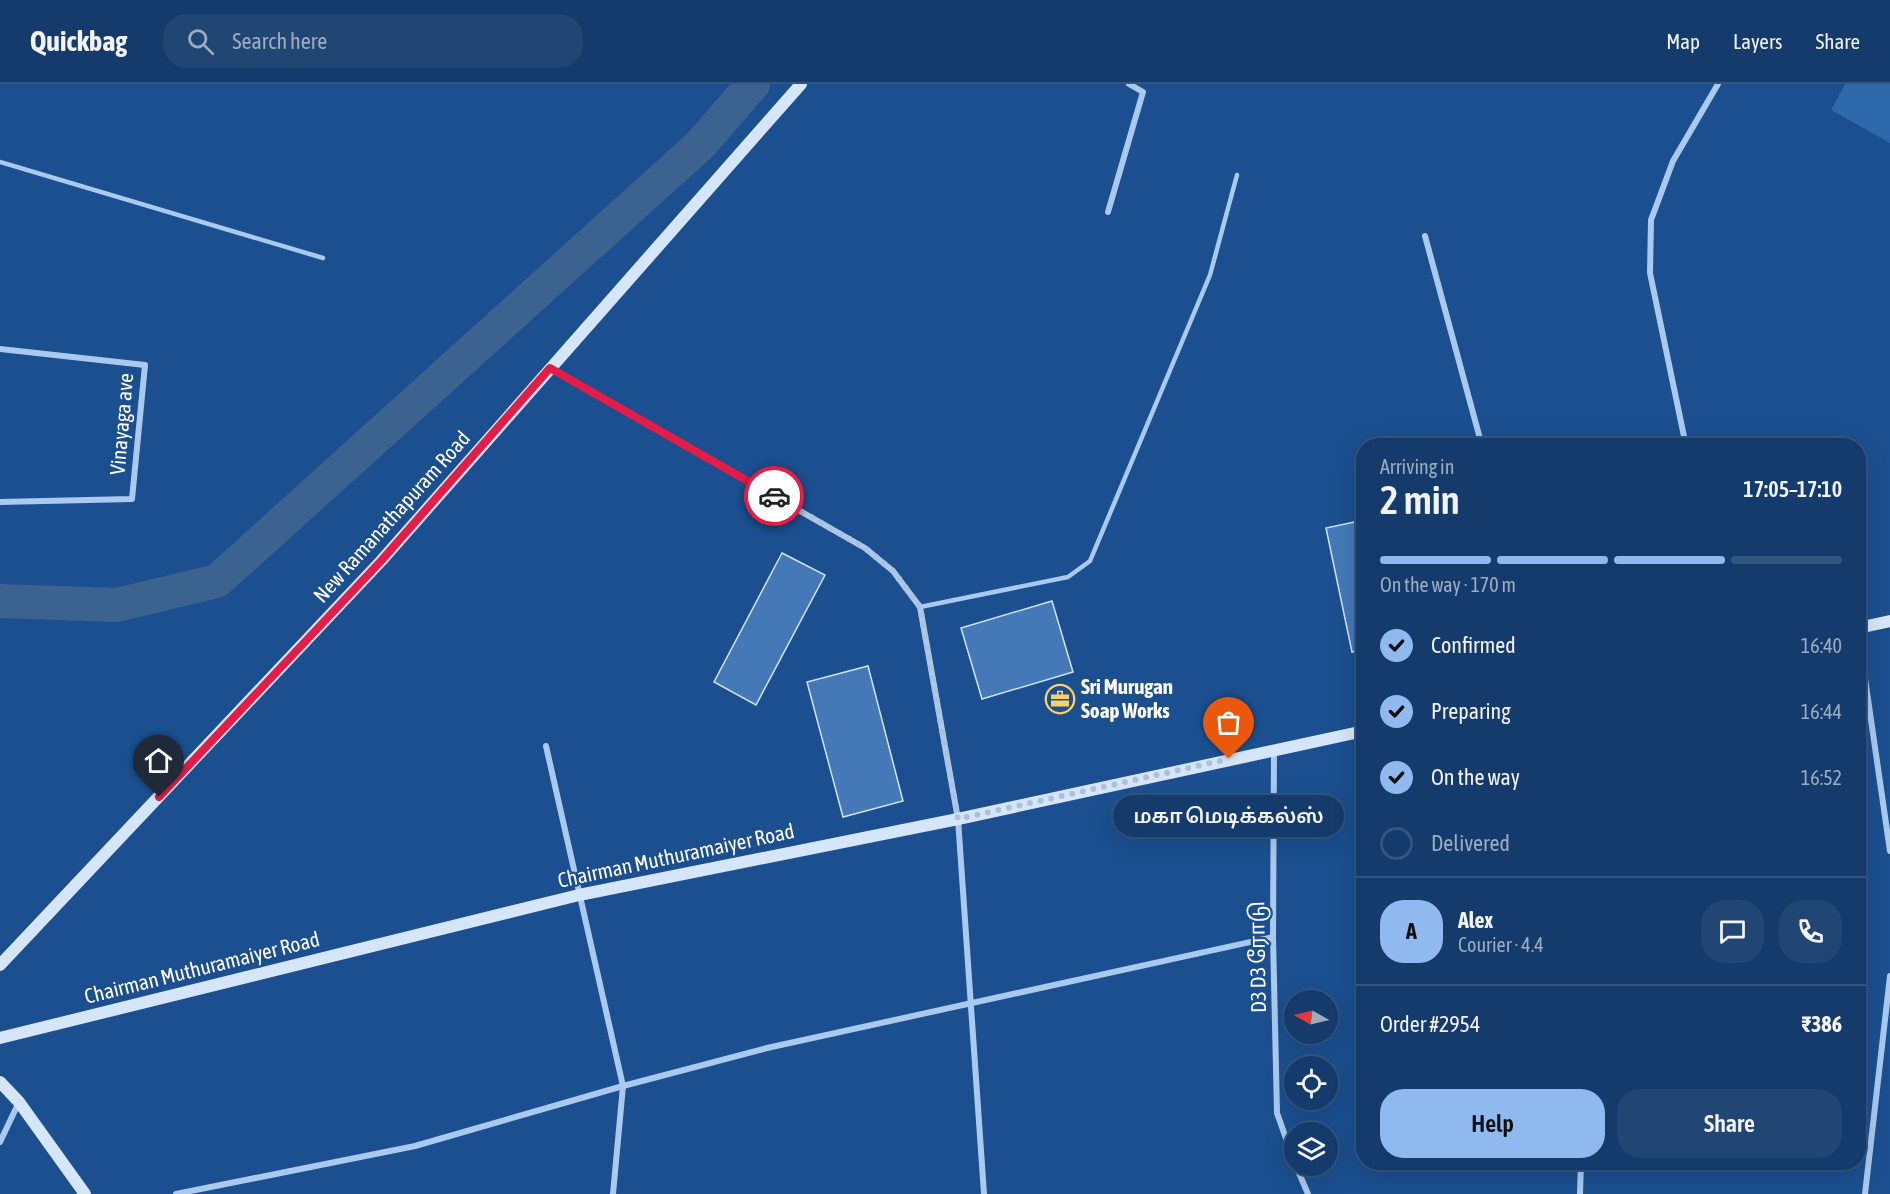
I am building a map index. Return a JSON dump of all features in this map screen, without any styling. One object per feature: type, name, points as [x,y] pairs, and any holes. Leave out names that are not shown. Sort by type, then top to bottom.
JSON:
[{"type":"street","name":"New Ramanathapuram Road","points":[[0,965],[381,561],[801,84]]},
{"type":"street","points":[[1108,212],[1143,92],[1129,84]]},
{"type":"street","points":[[1684,438],[1650,273],[1651,220],[1672,161],[1718,84]]},
{"type":"street","points":[[1425,236],[1480,438]]},
{"type":"street","name":"Vinayaga ave","points":[[0,349],[146,365],[132,499],[0,502]]},
{"type":"street","points":[[550,368],[865,548],[893,571],[920,607],[958,819],[984,1194]]},
{"type":"street","points":[[1866,627],[1890,621]]},
{"type":"street","points":[[1866,684],[1890,851]]},
{"type":"street","name":"Chairman Muthuramaiyer Road","points":[[0,1038],[579,895],[958,819],[1356,733]]},
{"type":"street","points":[[546,746],[623,1086],[613,1194]]},
{"type":"street","name":"D3 D3 ரோடு","points":[[1274,750],[1273,938],[1277,1113],[1284,1133]]},
{"type":"street","points":[[176,1194],[415,1146],[623,1086],[767,1048],[1273,938]]},
{"type":"street","points":[[1865,1194],[1890,976]]},
{"type":"street","points":[[0,1082],[20,1102],[85,1194]]},
{"type":"street","points":[[0,1142],[20,1102]]},
{"type":"street","points":[[1580,1194],[1581,1170]]},
{"type":"street","points":[[1300,1176],[1308,1194]]},
{"type":"lane","points":[[0,162],[323,258]]},
{"type":"lane","points":[[920,607],[1068,577],[1090,561],[1210,275],[1237,175]]},
{"type":"shaded area","points":[[1845,84],[1890,84],[1890,143],[1831,110]]},
{"type":"building","points":[[1356,522],[1356,651],[1352,652],[1326,528]]},
{"type":"building","points":[[782,553],[825,575],[756,705],[714,682]]},
{"type":"building","points":[[1052,601],[1073,672],[982,699],[961,628]]},
{"type":"building","points":[[868,666],[903,801],[843,817],[807,682]]},
{"type":"waterway","points":[[0,601],[117,605],[217,581],[700,145],[753,84]]},
{"type":"way so far","points":[[774,496],[865,548],[893,571],[920,607],[958,819],[1229,759]]},
{"type":"place","name":"Sri Murugan Soap Works","points":[[1060,699]]},
{"type":"place","name":"மகா மெடிக்கல்ஸ்","points":[[1229,759]]},
{"type":"route","points":[[159,797],[381,561],[550,368],[774,496]]}]
